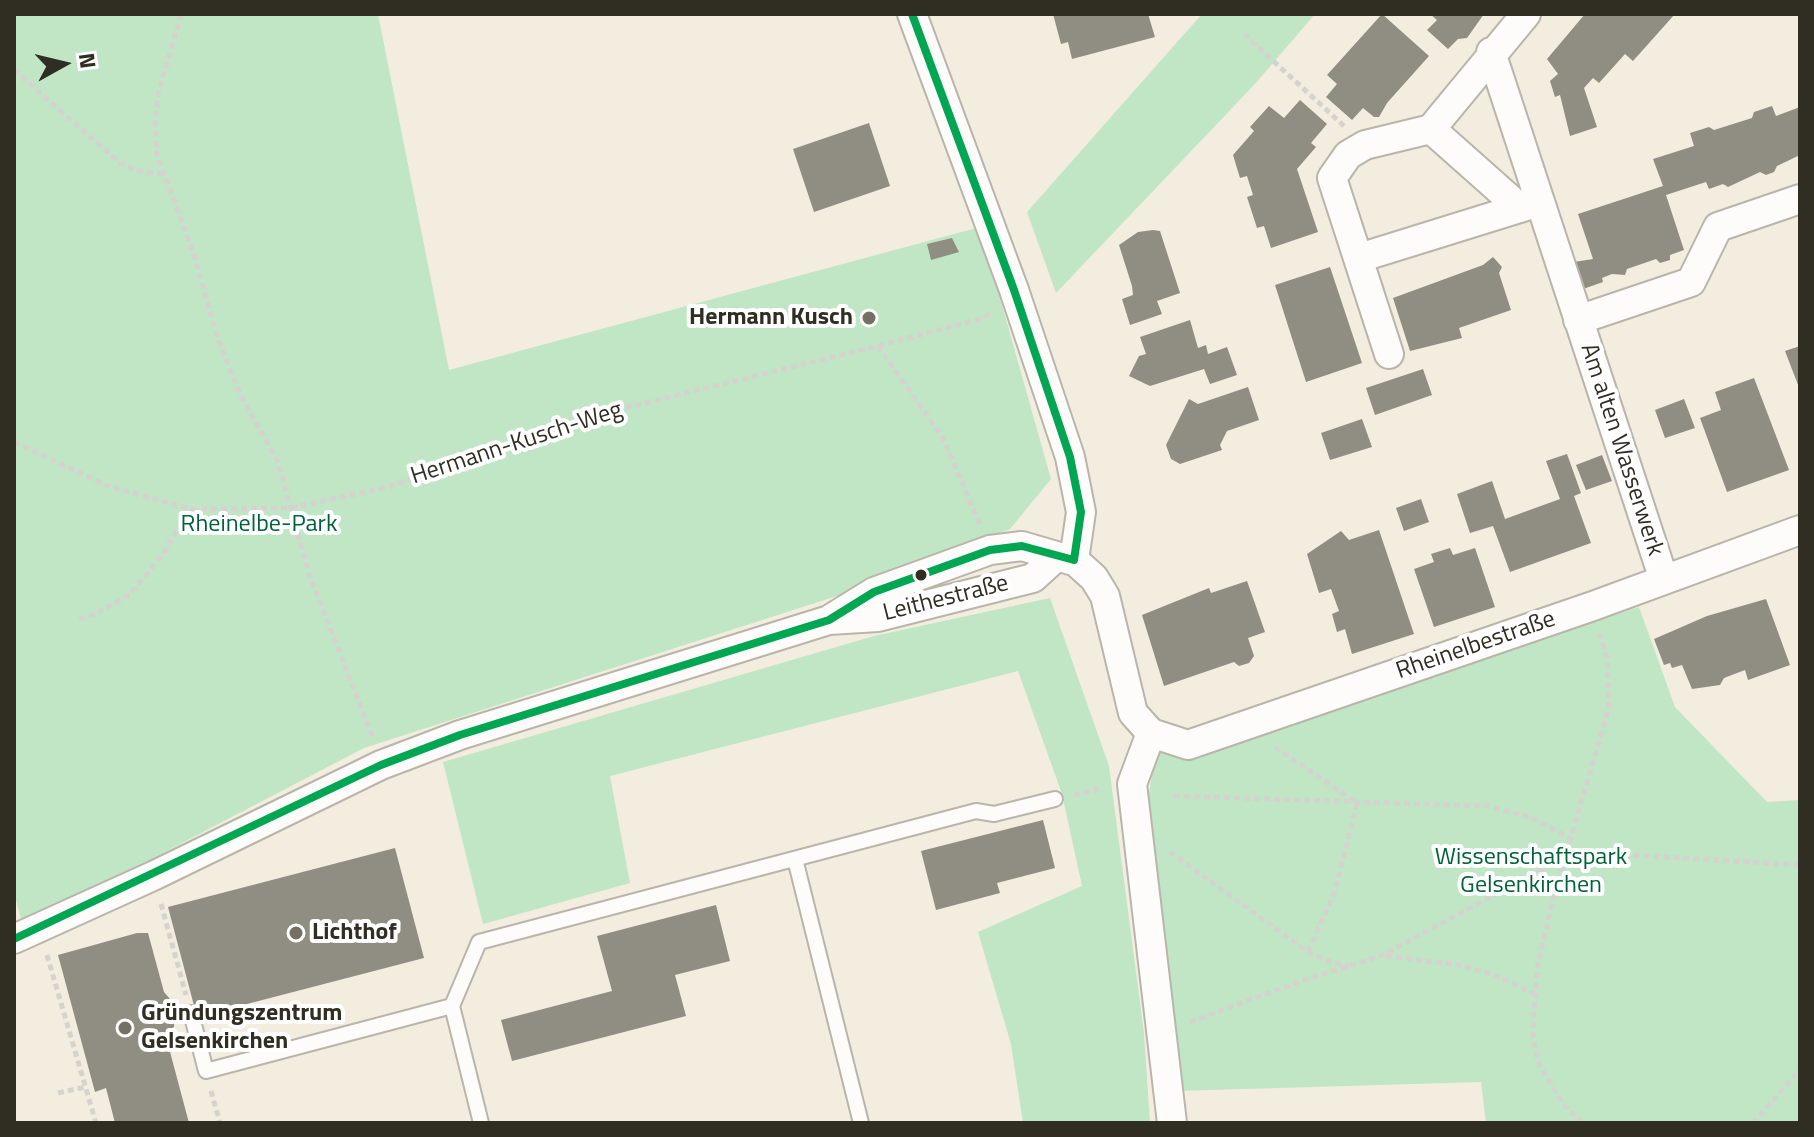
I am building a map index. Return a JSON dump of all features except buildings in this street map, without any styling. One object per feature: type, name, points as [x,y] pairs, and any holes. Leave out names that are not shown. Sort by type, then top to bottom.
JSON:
[{"type":"street","points":[[912,14],[1014,290],[1070,457],[1081,512],[1064,559],[1094,578],[1105,596],[1133,713],[1151,733],[1132,784],[1172,1123]]},
{"type":"street","points":[[1389,354],[1332,178],[1348,155],[1365,145],[1431,129],[1491,52],[1526,14]]},
{"type":"street","name":"Am alten Wasserwerk","points":[[1491,52],[1529,205],[1578,320],[1664,580]]},
{"type":"street","name":"Am alten Wasserwerk","points":[[1431,129],[1529,205]]},
{"type":"street","name":"Am alten Wasserwerk","points":[[1578,320],[1691,282],[1718,227],[1800,199]]},
{"type":"street","points":[[1359,258],[1529,205]]},
{"type":"street","name":"Rheinelbestraße","points":[[1151,733],[1188,745],[1593,606],[1800,530]]},
{"type":"street","name":"Leithestraße","points":[[829,620],[874,592],[990,550],[1022,546],[1064,559]]},
{"type":"street","name":"Leithestraße","points":[[14,939],[153,876],[381,765],[460,735],[829,620],[878,617],[1033,578],[1064,559]]},
{"type":"lane","points":[[481,1123],[452,1006],[479,942],[976,811],[994,814],[1055,799]]},
{"type":"lane","points":[[795,859],[861,1123]]},
{"type":"lane","points":[[191,1013],[206,1071],[452,1006]]},
{"type":"path","points":[[181,14],[158,94],[155,122],[163,174],[193,252],[217,337],[240,394],[278,462],[309,574],[367,720],[381,765]]},
{"type":"path","points":[[1244,34],[1365,145]]},
{"type":"path","points":[[14,70],[120,163],[138,171],[163,174]]},
{"type":"path","name":"Hermann-Kusch-Weg","points":[[14,442],[108,486],[190,509],[291,508],[388,487],[580,419],[984,318],[1014,290]]},
{"type":"path","points":[[878,346],[943,438],[970,501]]},
{"type":"path","points":[[79,619],[96,614],[130,594],[161,557],[190,509]]},
{"type":"path","points":[[1582,1123],[1562,1103],[1539,1064],[1533,1038],[1535,994],[1544,934],[1609,707],[1607,658],[1593,606]]},
{"type":"path","points":[[1275,747],[1357,803]]},
{"type":"path","points":[[1055,799],[1132,784]]},
{"type":"path","points":[[1174,796],[1487,806],[1532,818],[1570,838]]},
{"type":"path","points":[[1308,952],[1334,894],[1357,803]]},
{"type":"path","points":[[1169,851],[1308,952],[1350,966]]},
{"type":"path","points":[[1163,1027],[1220,1013],[1301,981],[1383,955],[1566,856],[1595,853],[1800,865]]},
{"type":"path","points":[[153,876],[191,1013]]},
{"type":"path","points":[[1383,955],[1459,965],[1495,975],[1535,994]]},
{"type":"path","points":[[55,981],[96,1123]]},
{"type":"path","points":[[1753,1123],[1800,1070]]},
{"type":"path","points":[[206,1071],[220,1123]]},
{"type":"path","points":[[58,1093],[86,1087]]},
{"type":"green space","name":"Rheinelbe-Park","points":[[14,14],[378,14],[449,370],[980,227],[1051,479],[1010,529],[840,595],[364,748],[23,926],[14,893]]},
{"type":"green space","points":[[1202,14],[1315,14],[1254,85],[1056,293],[1027,212]]},
{"type":"green space","points":[[1050,598],[1109,766],[1144,1033],[1150,1123],[1023,1123],[1011,1044],[978,932],[1082,886],[1062,794],[1018,671],[610,776],[630,883],[483,924],[443,762],[874,636]]},
{"type":"green space","name":"Wissenschaftspark Gelsenkirchen","points":[[1639,607],[1675,707],[1767,802],[1800,800],[1800,1123],[1486,1123],[1481,1082],[1177,1091],[1142,840],[1155,752],[1482,659]]},
{"type":"transit line","points":[[912,14],[1014,290],[1070,457],[1081,512],[1074,560]]},
{"type":"transit line","points":[[14,939],[381,765],[460,735],[829,620],[874,592],[990,550],[1022,546],[1074,560]]},
{"type":"place","name":"Hermann Kusch","points":[[869,318]]},
{"type":"place","name":"Lichthof","points":[[296,933]]},
{"type":"place","name":"Gründungszentrum Gelsenkirchen","points":[[125,1028]]}]
